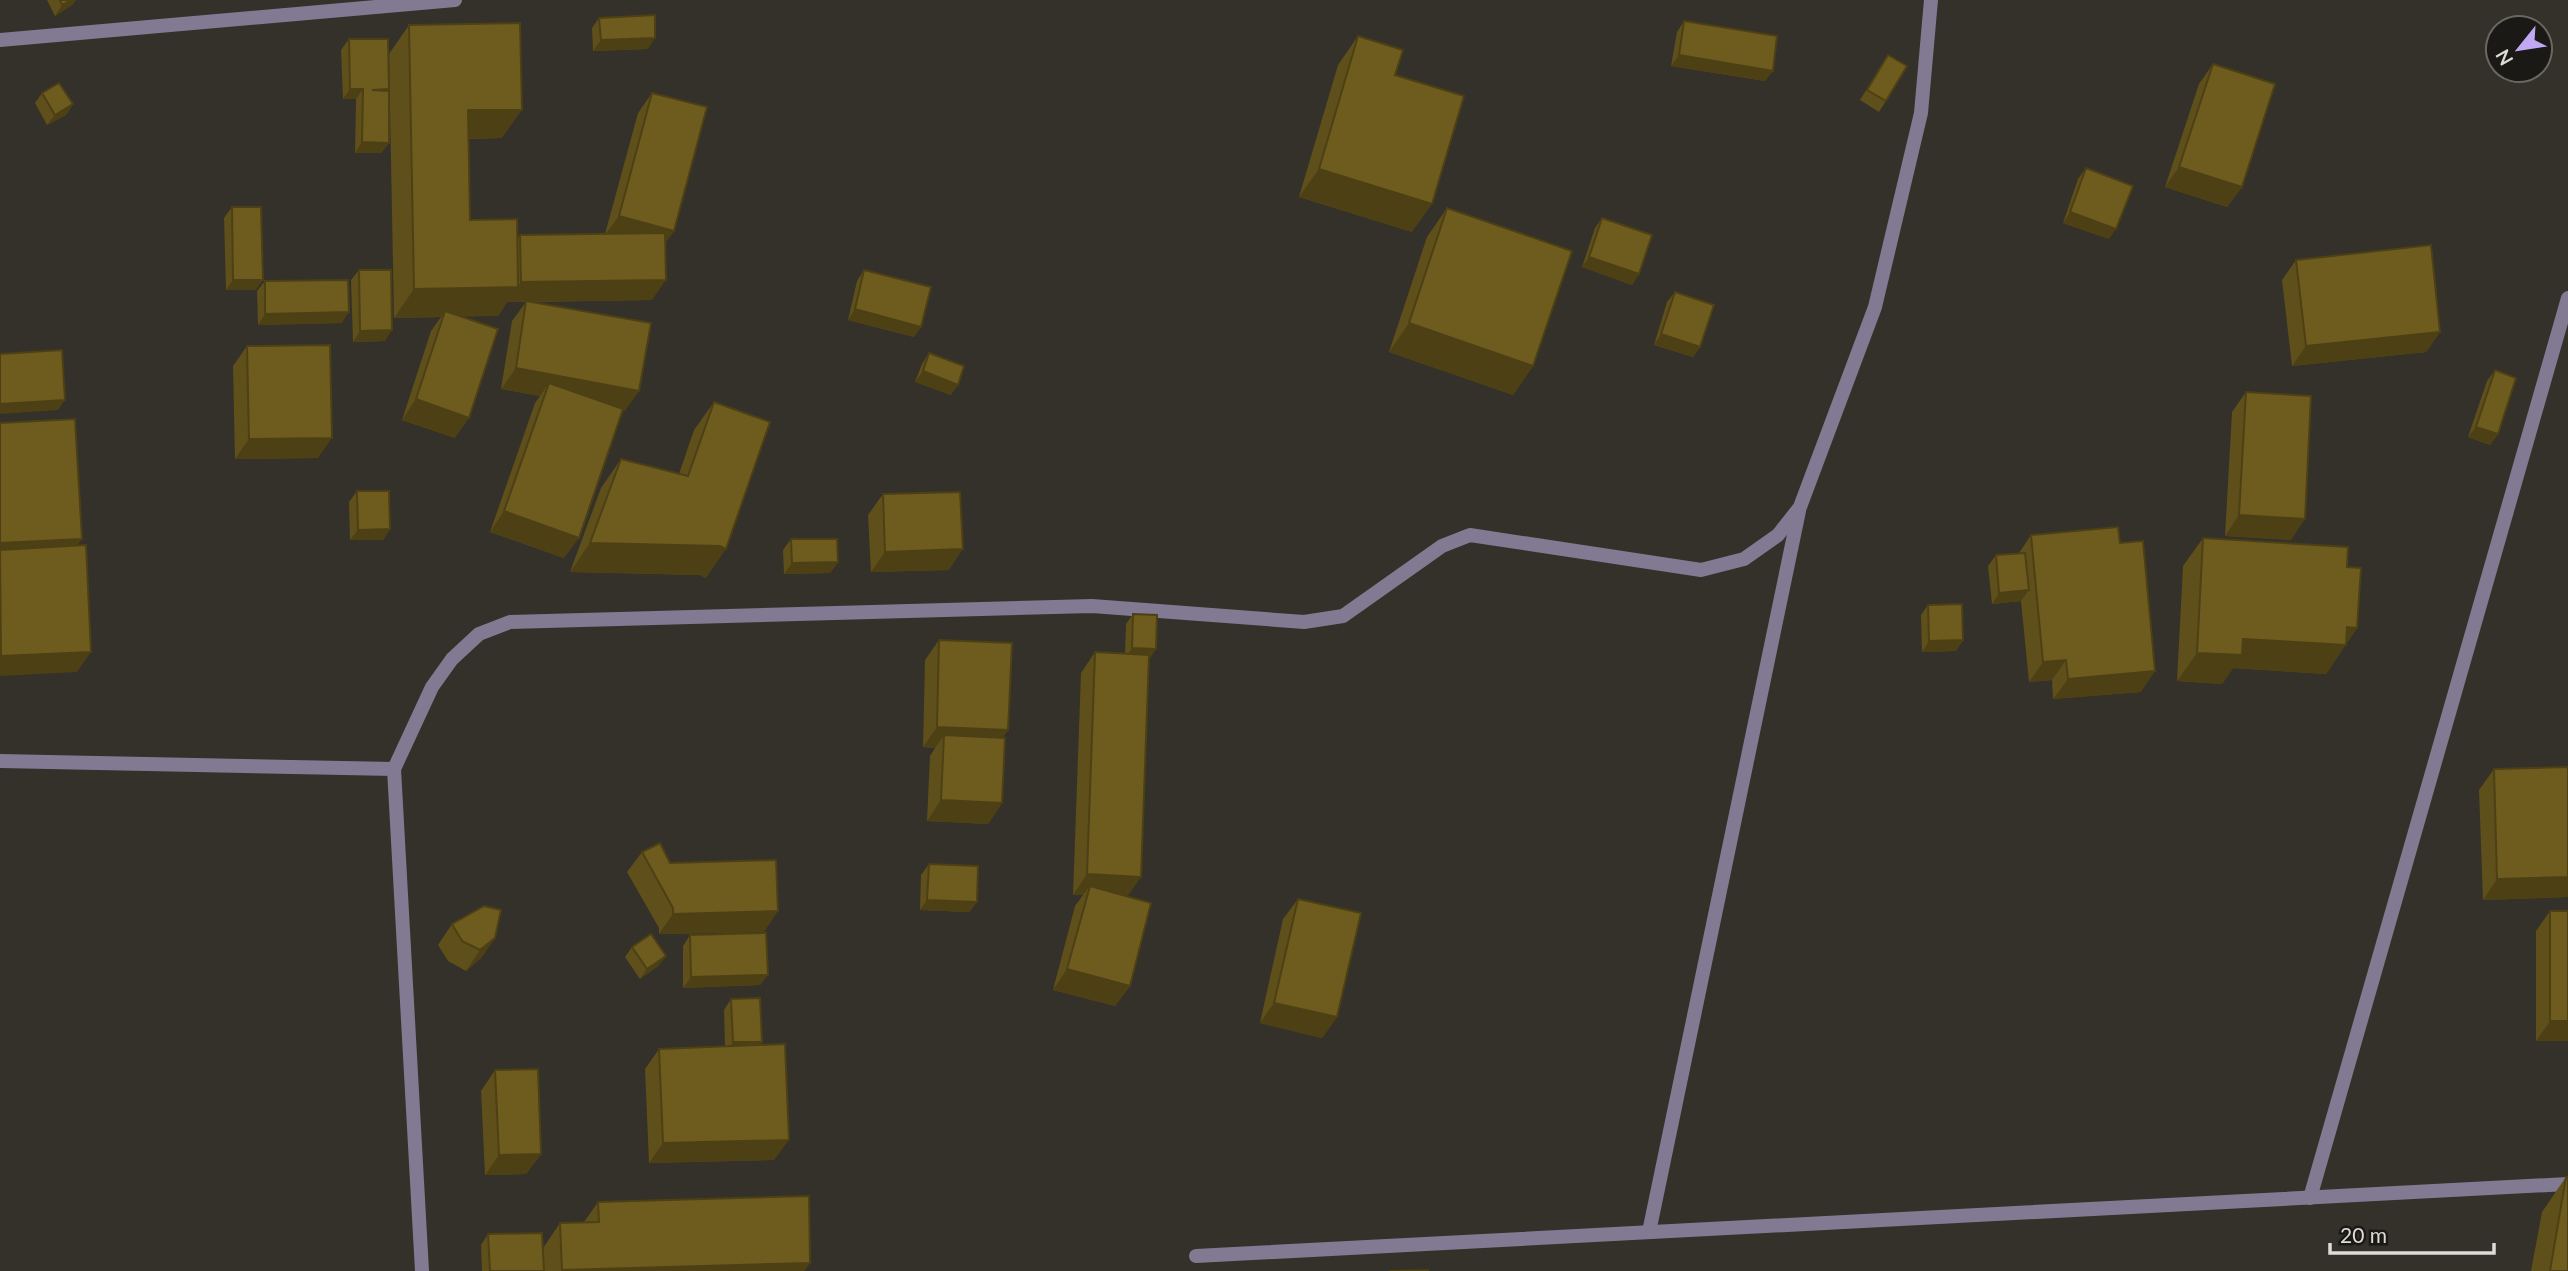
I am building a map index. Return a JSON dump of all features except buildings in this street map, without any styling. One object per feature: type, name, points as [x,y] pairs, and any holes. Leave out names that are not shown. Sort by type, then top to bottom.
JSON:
[{"type":"street","points":[[0,40],[455,0]]},
{"type":"street","points":[[1649,1232],[1800,507],[1875,307],[1921,113],[1931,0]]},
{"type":"street","points":[[2310,1198],[2568,298]]},
{"type":"street","points":[[422,1271],[394,769],[432,687],[453,659],[479,634],[510,622],[1092,606],[1304,622],[1343,616],[1441,546],[1470,535],[1701,570],[1745,559],[1778,535],[1800,507]]},
{"type":"street","points":[[0,761],[394,769]]},
{"type":"street","points":[[1196,1256],[2568,1184]]}]
